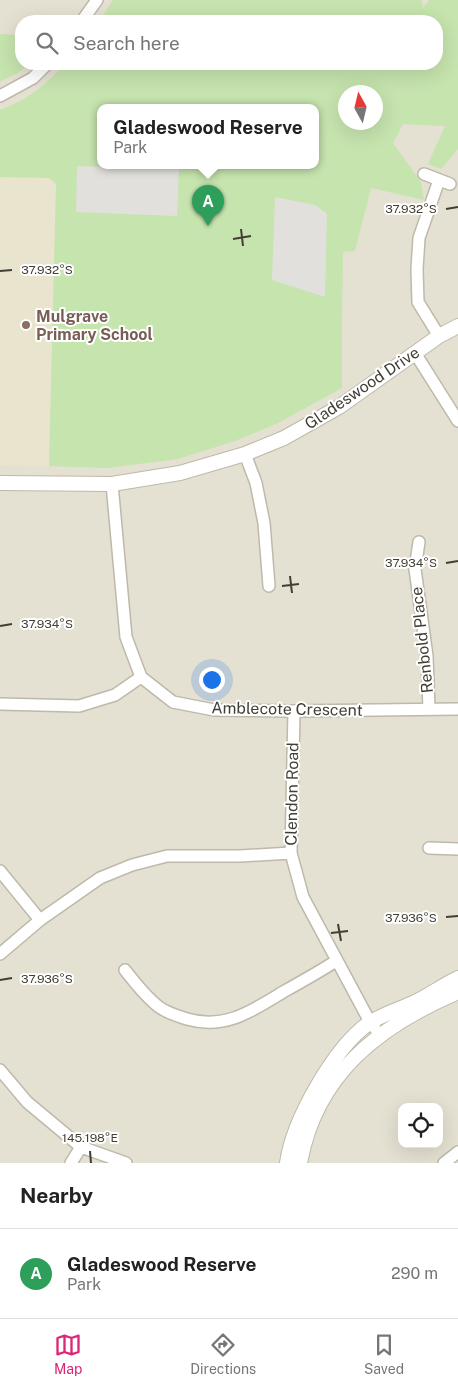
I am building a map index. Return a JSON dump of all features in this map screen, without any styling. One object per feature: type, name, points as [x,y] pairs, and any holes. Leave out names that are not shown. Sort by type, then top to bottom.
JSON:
[{"type":"street","points":[[86,15],[97,0]]},
{"type":"street","points":[[0,96],[33,78],[41,70]]},
{"type":"street","points":[[424,174],[445,182],[419,238],[417,269],[418,302],[439,336]]},
{"type":"street","name":"Gladeswood Drive","points":[[0,483],[112,484],[180,473],[245,454],[284,438],[339,407],[439,336],[458,326]]},
{"type":"street","points":[[415,353],[458,420]]},
{"type":"street","points":[[245,454],[256,483],[264,523],[269,586]]},
{"type":"street","name":"Amblecote Crescent","points":[[112,484],[126,638],[141,676],[173,702],[214,710],[458,709]]},
{"type":"street","name":"Renbold Place","points":[[419,542],[415,570],[427,656],[429,709]]},
{"type":"street","points":[[0,704],[79,706],[115,695],[141,676]]},
{"type":"street","name":"Clendon Road","points":[[294,711],[291,853],[303,897],[370,1022],[380,1035]]},
{"type":"street","points":[[429,848],[458,849]]},
{"type":"street","points":[[0,954],[40,920],[100,878],[132,865],[167,856],[240,856],[291,853]]},
{"type":"street","points":[[0,871],[40,920]]},
{"type":"street","points":[[125,970],[159,1007],[178,1016],[195,1021],[215,1023],[253,1010],[336,961]]},
{"type":"street","points":[[287,1163],[297,1128],[319,1083],[349,1040],[370,1022],[423,998],[458,978]]},
{"type":"street","points":[[300,1163],[312,1122],[328,1089],[342,1070],[363,1049],[402,1020],[458,992]]},
{"type":"street","points":[[0,1070],[27,1102],[81,1147],[126,1163]]},
{"type":"street","points":[[71,1163],[81,1147]]},
{"type":"street","points":[[444,1163],[458,1152]]},
{"type":"shaded area","points":[[0,0],[458,0],[458,1163],[0,1163]]},
{"type":"shaded area","points":[[77,166],[97,167],[97,169],[179,169],[177,216],[76,212]]},
{"type":"shaded area","name":"Mulgrave Primary School","points":[[0,177],[49,178],[56,184],[49,466],[0,465]]},
{"type":"shaded area","points":[[275,197],[315,205],[327,214],[325,297],[272,280]]},
{"type":"green space","points":[[113,0],[421,0],[423,8],[429,0],[458,0],[458,149],[441,169],[428,164],[445,126],[403,124],[393,143],[421,182],[424,200],[371,188],[355,251],[343,252],[342,388],[276,424],[235,441],[178,459],[107,468],[49,466],[56,184],[49,178],[0,177],[0,110],[36,91],[59,70],[443,70],[443,15],[103,15]]},
{"type":"green space","points":[[0,34],[15,35],[15,70],[22,70],[0,82]]},
{"type":"place","name":"Gladeswood Reserve","points":[[208,226]]},
{"type":"place","name":"Mulgrave Primary School","points":[[26,325]]}]
